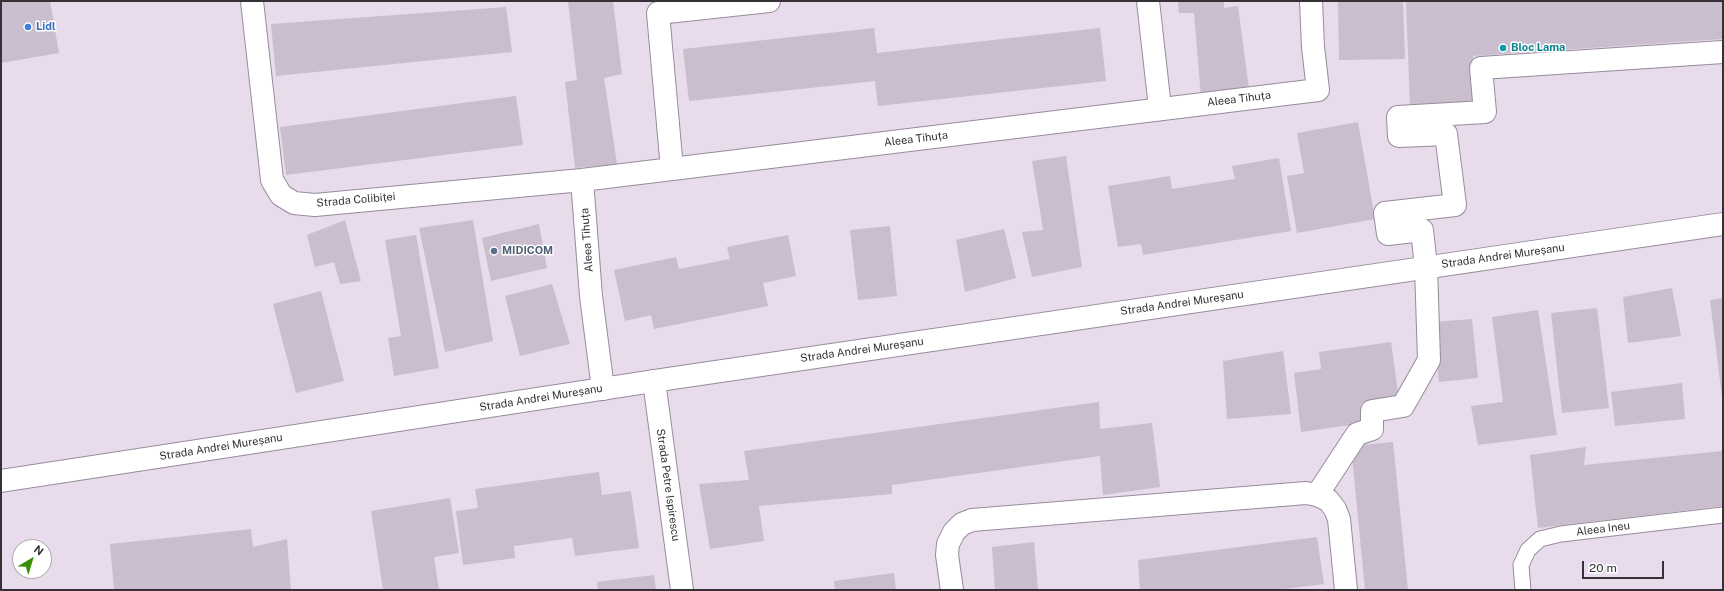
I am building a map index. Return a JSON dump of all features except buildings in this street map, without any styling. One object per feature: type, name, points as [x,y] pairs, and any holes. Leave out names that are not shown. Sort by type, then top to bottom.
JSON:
[{"type":"street","name":"Strada Colibiței","points":[[252,1],[272,180],[281,195],[294,203],[315,205],[582,180]]},
{"type":"street","points":[[672,169],[657,7],[769,1]]},
{"type":"street","points":[[1148,1],[1160,108]]},
{"type":"street","name":"Aleea Tihuța","points":[[603,389],[591,296],[582,180],[1160,108],[1318,90],[1313,47],[1311,1]]},
{"type":"street","points":[[1317,495],[1357,434],[1372,429],[1372,411],[1403,406],[1429,360],[1426,267],[1422,230],[1388,234],[1385,213],[1455,205],[1446,134],[1399,136],[1398,116],[1485,112],[1481,68],[1723,52]]},
{"type":"street","name":"Strada Andrei Mureșanu","points":[[1,481],[654,381],[1723,224]]},
{"type":"street","name":"Strada Petre Ispirescu","points":[[654,381],[682,590]]},
{"type":"street","points":[[952,590],[947,555],[948,544],[954,532],[962,524],[972,520],[1306,493],[1317,495],[1328,500],[1335,509],[1339,519],[1346,590]]},
{"type":"lane","name":"Aleea Ineu","points":[[1523,590],[1521,565],[1528,550],[1540,539],[1561,534],[1723,515]]},
{"type":"place","name":"Lidl","points":[[28,27]]},
{"type":"place","name":"Bloc Lama","points":[[1503,48]]},
{"type":"place","name":"MIDICOM","points":[[494,251]]}]
